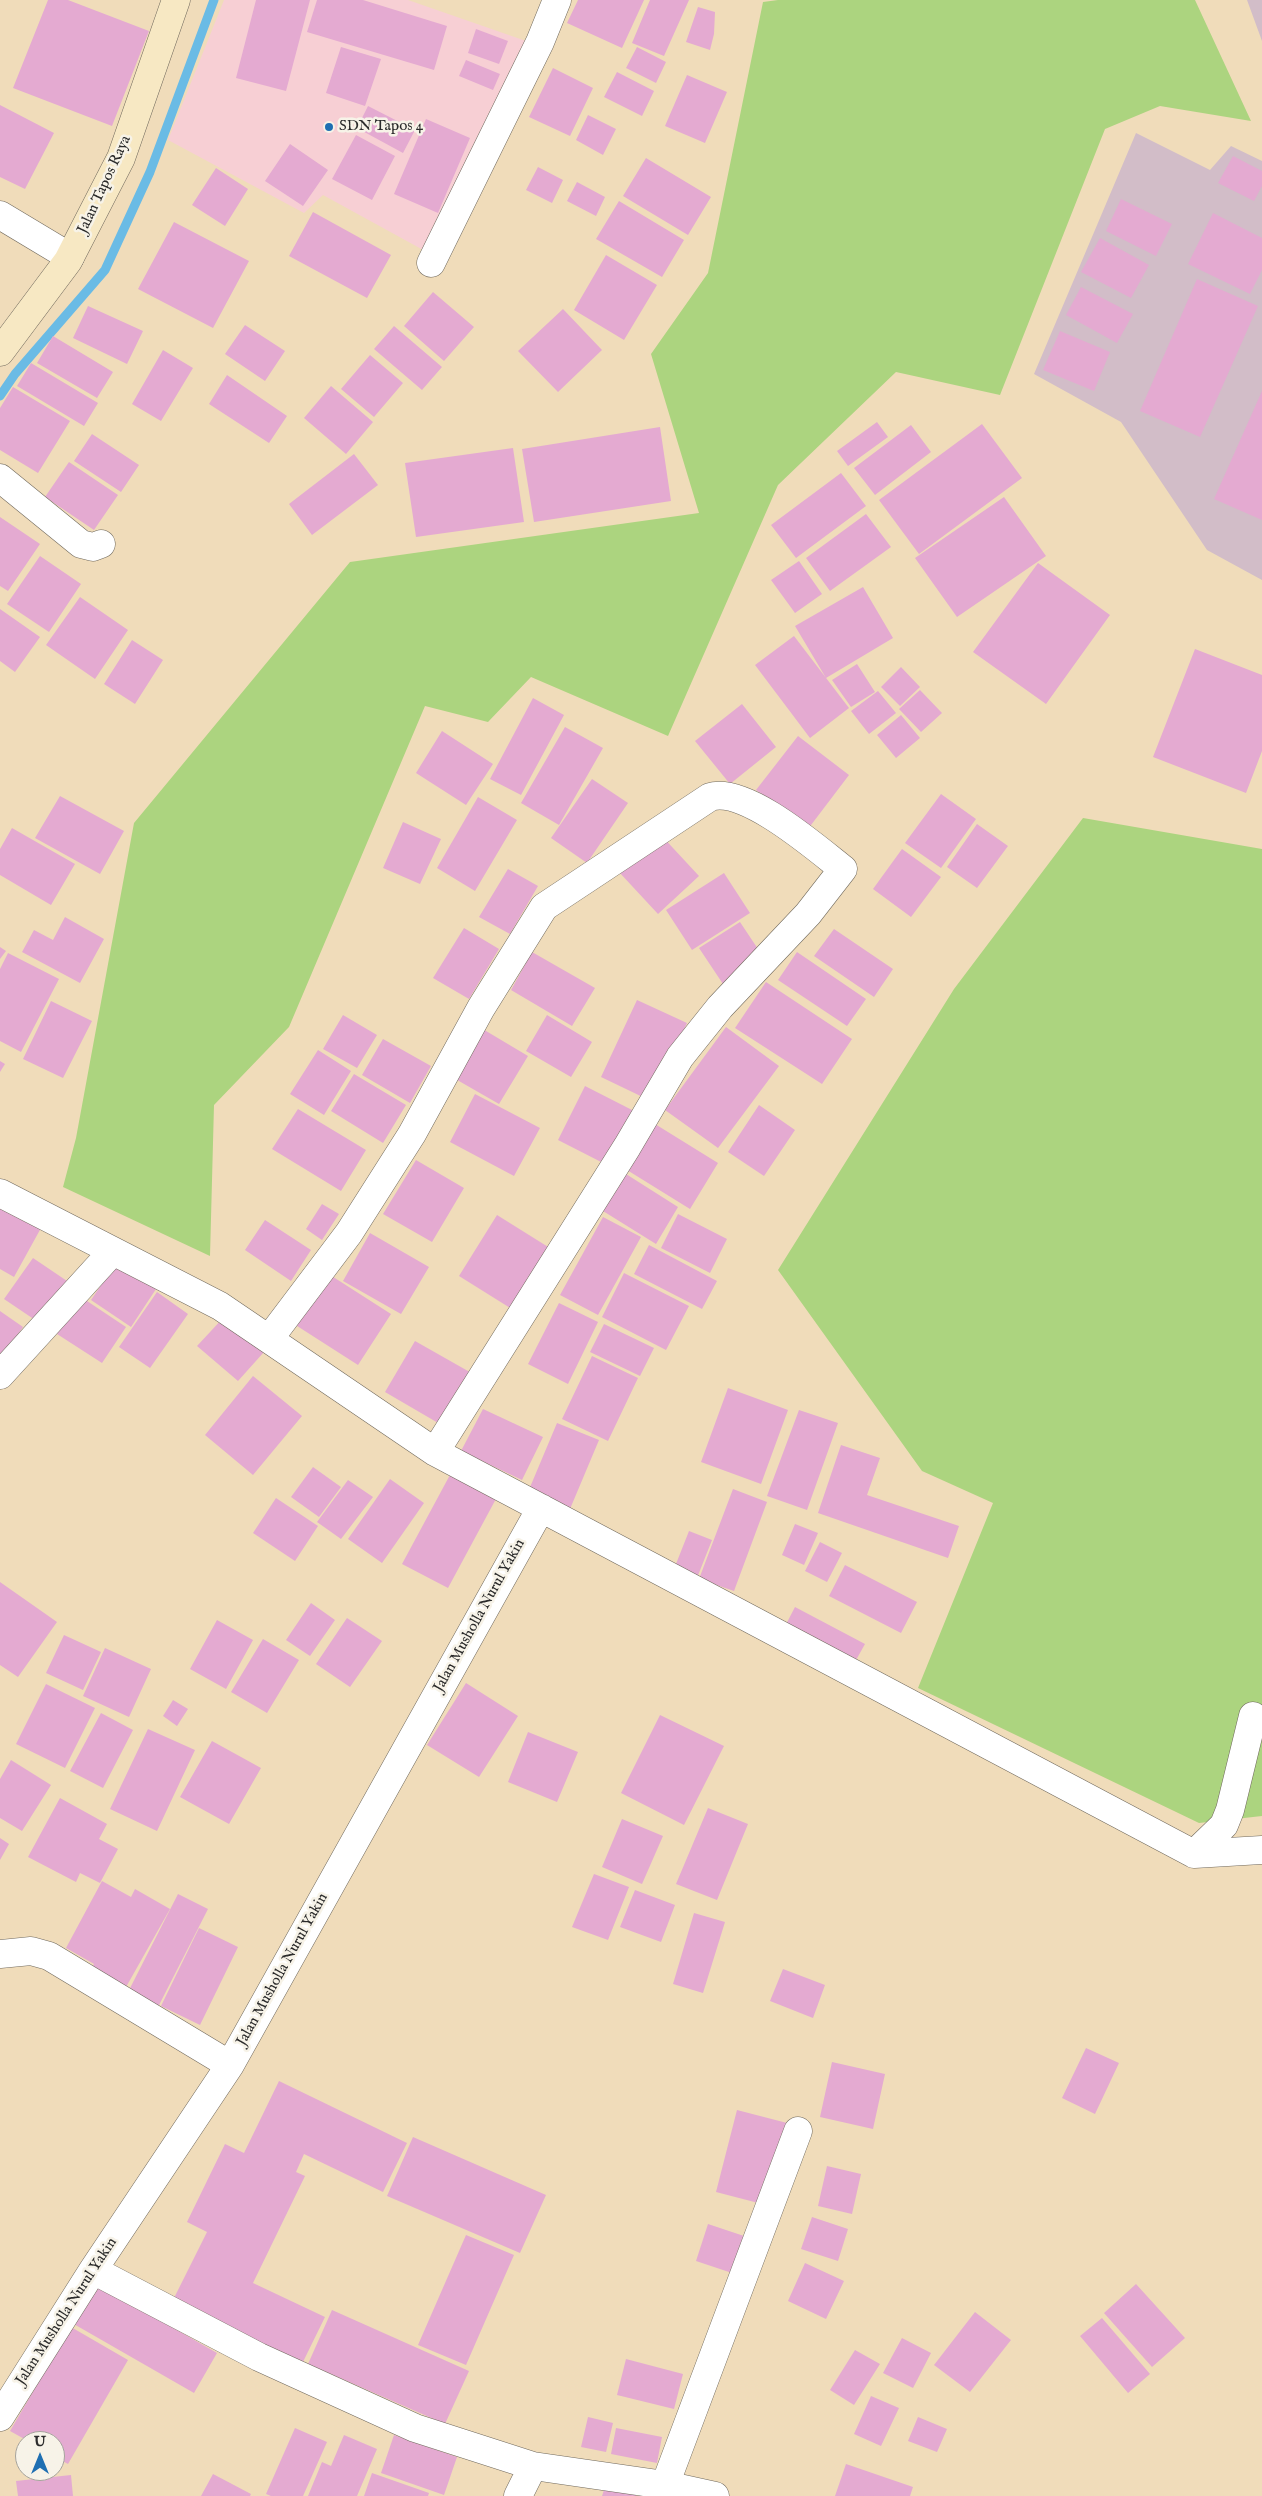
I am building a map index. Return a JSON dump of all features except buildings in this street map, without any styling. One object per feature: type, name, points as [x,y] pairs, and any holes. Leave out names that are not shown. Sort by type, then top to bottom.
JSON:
[{"type":"main road","name":"Jalan Tapos Raya","points":[[0,352],[70,257],[121,158],[176,0]]},
{"type":"street","points":[[431,264],[540,42],[557,0]]},
{"type":"street","points":[[0,215],[70,257]]},
{"type":"street","points":[[0,478],[81,544],[93,547],[101,544]]},
{"type":"street","points":[[269,1339],[349,1233],[365,1208],[412,1134],[482,1008],[544,907],[710,797],[718,794],[729,796],[782,820],[843,869],[808,914],[727,1000],[680,1057],[628,1146],[435,1452]]},
{"type":"street","points":[[0,1193],[220,1306],[435,1452],[1194,1854],[1262,1850]]},
{"type":"street","points":[[0,1375],[112,1251]]},
{"type":"street","name":"Jalan Musholla Nurul Yakin","points":[[0,2417],[93,2270],[230,2065],[541,1508]]},
{"type":"street","points":[[1194,1854],[1224,1825],[1230,1810],[1253,1716]]},
{"type":"street","points":[[0,1954],[31,1950],[49,1956],[230,2065]]},
{"type":"street","points":[[666,2485],[798,2131]]},
{"type":"street","points":[[93,2270],[259,2357],[406,2424],[533,2466],[666,2485],[715,2496]]},
{"type":"street","points":[[518,2496],[533,2466]]},
{"type":"shaded area","name":"SDN Tapos 4","points":[[224,0],[408,0],[526,41],[425,251],[323,195],[304,213],[168,140]]},
{"type":"shaded area","points":[[1247,0],[1262,0],[1262,41]]},
{"type":"shaded area","points":[[1136,133],[1210,170],[1231,146],[1262,161],[1262,580],[1207,550],[1121,422],[1034,374]]},
{"type":"green space","points":[[778,0],[1195,0],[1251,121],[1160,106],[1105,129],[1000,395],[896,372],[778,485],[668,736],[531,677],[488,722],[425,706],[289,1027],[214,1105],[210,1256],[63,1187],[76,1138],[134,823],[350,562],[699,513],[651,354],[708,273],[763,2]]},
{"type":"green space","points":[[1083,818],[1262,849],[1262,1816],[1199,1823],[918,1688],[993,1503],[922,1471],[778,1270],[954,989]]},
{"type":"waterway","points":[[0,396],[15,374],[105,270],[150,172],[214,0]]},
{"type":"place","name":"SDN Tapos 4","points":[[329,127]]}]
